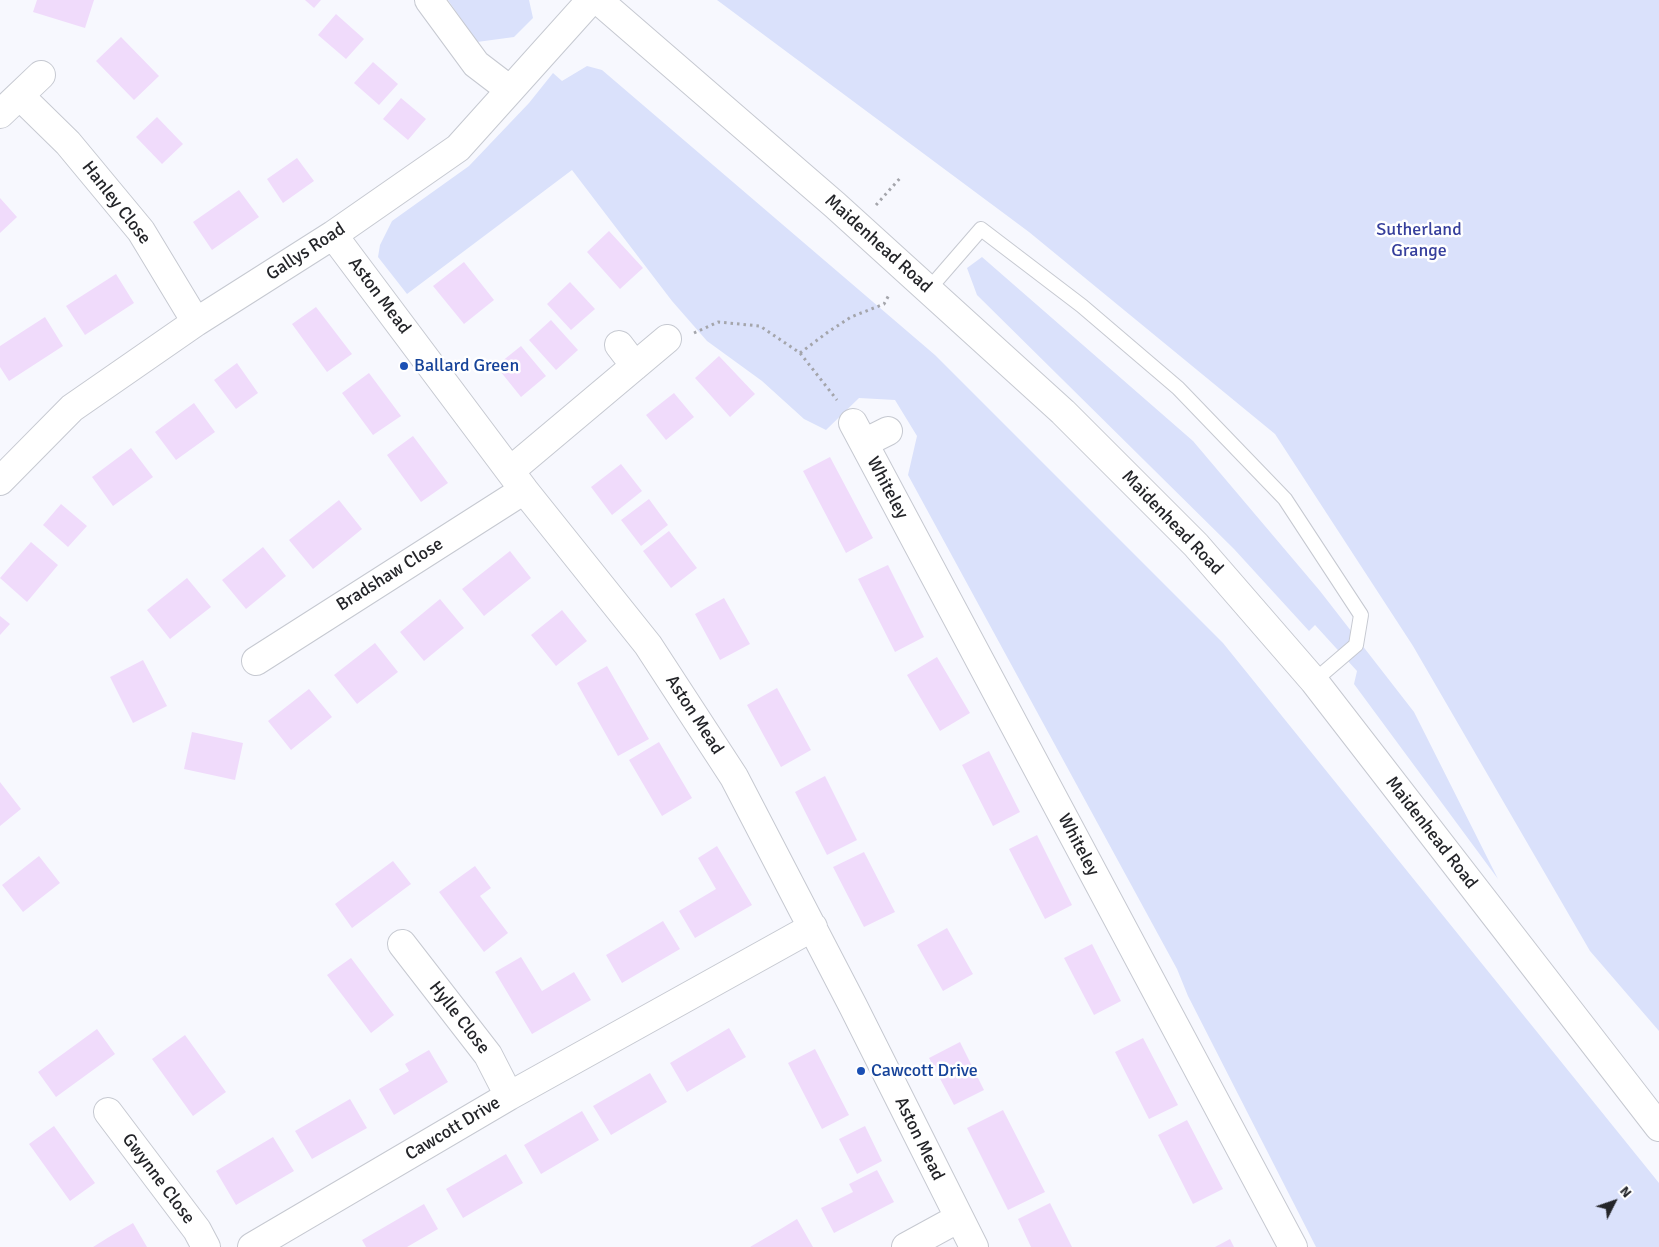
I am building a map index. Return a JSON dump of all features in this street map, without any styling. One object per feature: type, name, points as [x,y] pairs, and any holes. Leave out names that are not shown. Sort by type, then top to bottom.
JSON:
[{"type":"street","points":[[429,0],[476,64],[510,90]]},
{"type":"street","name":"Gallys Road","points":[[0,480],[72,408],[196,322],[333,235],[458,148],[591,0]]},
{"type":"street","name":"Maidenhead Road","points":[[598,0],[835,205],[1064,412],[1196,545],[1314,682],[1659,1127]]},
{"type":"street","points":[[0,114],[41,75]]},
{"type":"street","name":"Hanley Close","points":[[20,96],[68,143],[141,232],[196,322]]},
{"type":"street","name":"Aston Mead","points":[[333,235],[517,480],[648,645],[734,777],[813,927],[974,1247]]},
{"type":"street","points":[[517,480],[627,355],[667,338]]},
{"type":"street","name":"Whiteley","points":[[888,431],[858,433],[1293,1247]]},
{"type":"street","name":"Bradshaw Close","points":[[256,661],[517,480]]},
{"type":"street","name":"Cawcott Drive","points":[[252,1247],[509,1096],[813,927]]},
{"type":"street","name":"Hylle Close","points":[[402,943],[488,1055],[509,1096]]},
{"type":"street","name":"Gwynne Close","points":[[108,1112],[197,1230],[206,1247]]},
{"type":"street","points":[[906,1247],[959,1218]]},
{"type":"lane","points":[[928,289],[981,229],[1082,306],[1178,388],[1286,500],[1361,615],[1356,645],[1314,682]]},
{"type":"path","points":[[800,353],[851,317],[884,304],[893,288],[908,270]]},
{"type":"path","points":[[667,338],[685,337],[718,322],[760,326],[800,353],[858,433]]},
{"type":"green space","points":[[448,0],[529,0],[533,18],[514,37],[477,42]]},
{"type":"green space","name":"Sutherland Grange","points":[[717,0],[1659,0],[1659,1031],[1590,951],[1413,646],[1275,434],[1029,232]]},
{"type":"green space","points":[[587,66],[602,70],[935,355],[1223,643],[1659,1183],[1659,1247],[1316,1247],[1188,996],[1177,969],[908,475],[917,436],[895,400],[859,398],[826,430],[804,419],[762,381],[707,341],[672,301],[572,170],[407,294],[378,257],[380,245],[392,221],[469,166],[529,103],[553,73],[562,81]]},
{"type":"green space","points":[[982,257],[1193,441],[1320,591],[1414,712],[1498,879],[1354,684],[1357,671],[1315,625],[1309,631],[1234,549],[977,295],[967,268]]},
{"type":"building","points":[[37,0],[94,0],[85,28],[33,12]]},
{"type":"building","points":[[305,0],[321,0],[314,8]]},
{"type":"building","points":[[336,14],[364,39],[346,59],[318,35]]},
{"type":"building","points":[[121,37],[159,76],[134,100],[96,61]]},
{"type":"building","points":[[373,62],[398,84],[379,105],[354,83]]},
{"type":"building","points":[[401,98],[426,119],[408,140],[383,119]]},
{"type":"building","points":[[157,117],[183,144],[162,164],[136,137]]},
{"type":"building","points":[[297,158],[314,181],[283,203],[267,179]]},
{"type":"building","points":[[239,190],[259,217],[212,250],[193,222]]},
{"type":"building","points":[[0,198],[17,217],[0,233]]},
{"type":"building","points":[[609,231],[643,268],[620,289],[587,252]]},
{"type":"building","points":[[464,262],[494,300],[464,324],[433,286]]},
{"type":"building","points":[[116,274],[134,303],[85,335],[66,306]]},
{"type":"building","points":[[570,282],[595,309],[571,330],[547,304]]},
{"type":"building","points":[[316,307],[352,354],[327,372],[292,324]]},
{"type":"building","points":[[45,317],[63,346],[9,381],[0,367],[0,346]]},
{"type":"building","points":[[551,320],[578,350],[556,370],[529,340]]},
{"type":"building","points":[[521,346],[546,376],[521,397],[496,366]]},
{"type":"building","points":[[719,356],[755,394],[730,417],[695,378]]},
{"type":"building","points":[[237,363],[258,393],[236,409],[214,380]]},
{"type":"building","points":[[369,373],[401,416],[373,435],[342,393]]},
{"type":"building","points":[[674,393],[694,417],[666,440],[646,415]]},
{"type":"building","points":[[194,403],[215,432],[176,460],[155,432]]},
{"type":"building","points":[[413,436],[448,483],[421,502],[387,455]]},
{"type":"building","points":[[131,448],[153,477],[113,506],[92,477]]},
{"type":"building","points":[[830,457],[873,538],[846,553],[803,471]]},
{"type":"building","points":[[621,464],[642,491],[612,515],[591,487]]},
{"type":"building","points":[[649,499],[668,525],[641,546],[621,520]]},
{"type":"building","points":[[339,500],[362,529],[313,569],[289,540]]},
{"type":"building","points":[[61,504],[87,526],[68,547],[43,525]]},
{"type":"building","points":[[669,531],[697,568],[671,588],[643,551]]},
{"type":"building","points":[[31,542],[58,565],[27,602],[0,578]]},
{"type":"building","points":[[263,547],[286,576],[246,609],[222,580]]},
{"type":"building","points":[[510,551],[531,578],[484,616],[462,589]]},
{"type":"building","points":[[888,565],[924,637],[895,652],[858,579]]},
{"type":"building","points":[[187,578],[211,607],[170,639],[147,610]]},
{"type":"building","points":[[724,598],[750,644],[720,660],[695,614]]},
{"type":"building","points":[[440,599],[464,628],[424,661],[400,632]]},
{"type":"building","points":[[562,610],[587,641],[556,666],[531,635]]},
{"type":"building","points":[[0,616],[10,624],[0,635]]},
{"type":"building","points":[[375,643],[398,672],[357,704],[334,675]]},
{"type":"building","points":[[937,657],[970,713],[940,731],[907,675]]},
{"type":"building","points":[[143,660],[167,706],[133,723],[110,677]]},
{"type":"building","points":[[607,666],[649,739],[618,756],[577,683]]},
{"type":"building","points":[[777,688],[811,750],[781,767],[747,705]]},
{"type":"building","points":[[309,689],[332,717],[291,750],[268,721]]},
{"type":"building","points":[[192,732],[243,743],[235,780],[184,769]]},
{"type":"building","points":[[659,742],[692,798],[662,816],[629,760]]},
{"type":"building","points":[[989,751],[1020,812],[993,826],[962,765]]},
{"type":"building","points":[[825,776],[857,840],[827,855],[795,792]]},
{"type":"building","points":[[0,782],[21,809],[0,826]]},
{"type":"building","points":[[1037,835],[1072,905],[1045,919],[1009,849]]},
{"type":"building","points":[[717,846],[752,905],[695,938],[679,911],[716,889],[698,858]]},
{"type":"building","points":[[864,852],[895,912],[864,927],[833,867]]},
{"type":"building","points":[[39,856],[60,883],[23,912],[2,885]]},
{"type":"building","points":[[393,861],[411,884],[352,928],[335,904]]},
{"type":"building","points":[[475,866],[491,888],[480,896],[508,933],[484,952],[439,892]]},
{"type":"building","points":[[663,921],[680,949],[622,983],[606,955]]},
{"type":"building","points":[[947,928],[973,974],[943,991],[917,945]]},
{"type":"building","points":[[1092,944],[1121,1001],[1094,1015],[1064,958]]},
{"type":"building","points":[[521,957],[542,991],[574,972],[591,1000],[532,1034],[495,972]]},
{"type":"building","points":[[351,958],[394,1015],[371,1033],[327,975]]},
{"type":"building","points":[[729,1028],[746,1057],[687,1092],[670,1063]]},
{"type":"building","points":[[97,1029],[115,1054],[56,1097],[38,1072]]},
{"type":"building","points":[[185,1035],[226,1092],[193,1116],[152,1059]]},
{"type":"building","points":[[1143,1038],[1178,1105],[1149,1119],[1115,1052]]},
{"type":"building","points":[[960,1042],[984,1090],[954,1105],[929,1058]]},
{"type":"building","points":[[815,1049],[849,1115],[822,1129],[788,1063]]},
{"type":"building","points":[[429,1050],[448,1082],[394,1115],[379,1089],[409,1071],[405,1064]]},
{"type":"building","points":[[650,1073],[667,1102],[611,1135],[593,1106]]},
{"type":"building","points":[[350,1099],[367,1128],[312,1159],[295,1131]]},
{"type":"building","points":[[1003,1110],[1045,1192],[1008,1210],[967,1128]]},
{"type":"building","points":[[582,1111],[599,1140],[541,1174],[524,1145]]},
{"type":"building","points":[[1187,1120],[1223,1189],[1193,1204],[1158,1135]]},
{"type":"building","points":[[54,1126],[95,1183],[70,1201],[29,1144]]},
{"type":"building","points":[[865,1126],[882,1161],[857,1174],[839,1139]]},
{"type":"building","points":[[273,1137],[294,1171],[236,1205],[216,1171]]},
{"type":"building","points":[[506,1154],[523,1183],[463,1218],[446,1189]]},
{"type":"building","points":[[877,1170],[894,1202],[834,1233],[821,1208],[853,1192],[849,1184]]},
{"type":"building","points":[[1050,1203],[1072,1247],[1031,1247],[1018,1219]]},
{"type":"building","points":[[424,1204],[438,1229],[407,1247],[366,1247],[362,1240]]},
{"type":"building","points":[[797,1219],[813,1247],[750,1247],[774,1233]]},
{"type":"building","points":[[133,1223],[147,1247],[93,1247],[109,1237]]},
{"type":"building","points":[[1230,1239],[1234,1247],[1215,1247]]},
{"type":"place","name":"Ballard Green","points":[[404,366]]},
{"type":"place","name":"Cawcott Drive","points":[[861,1071]]}]
